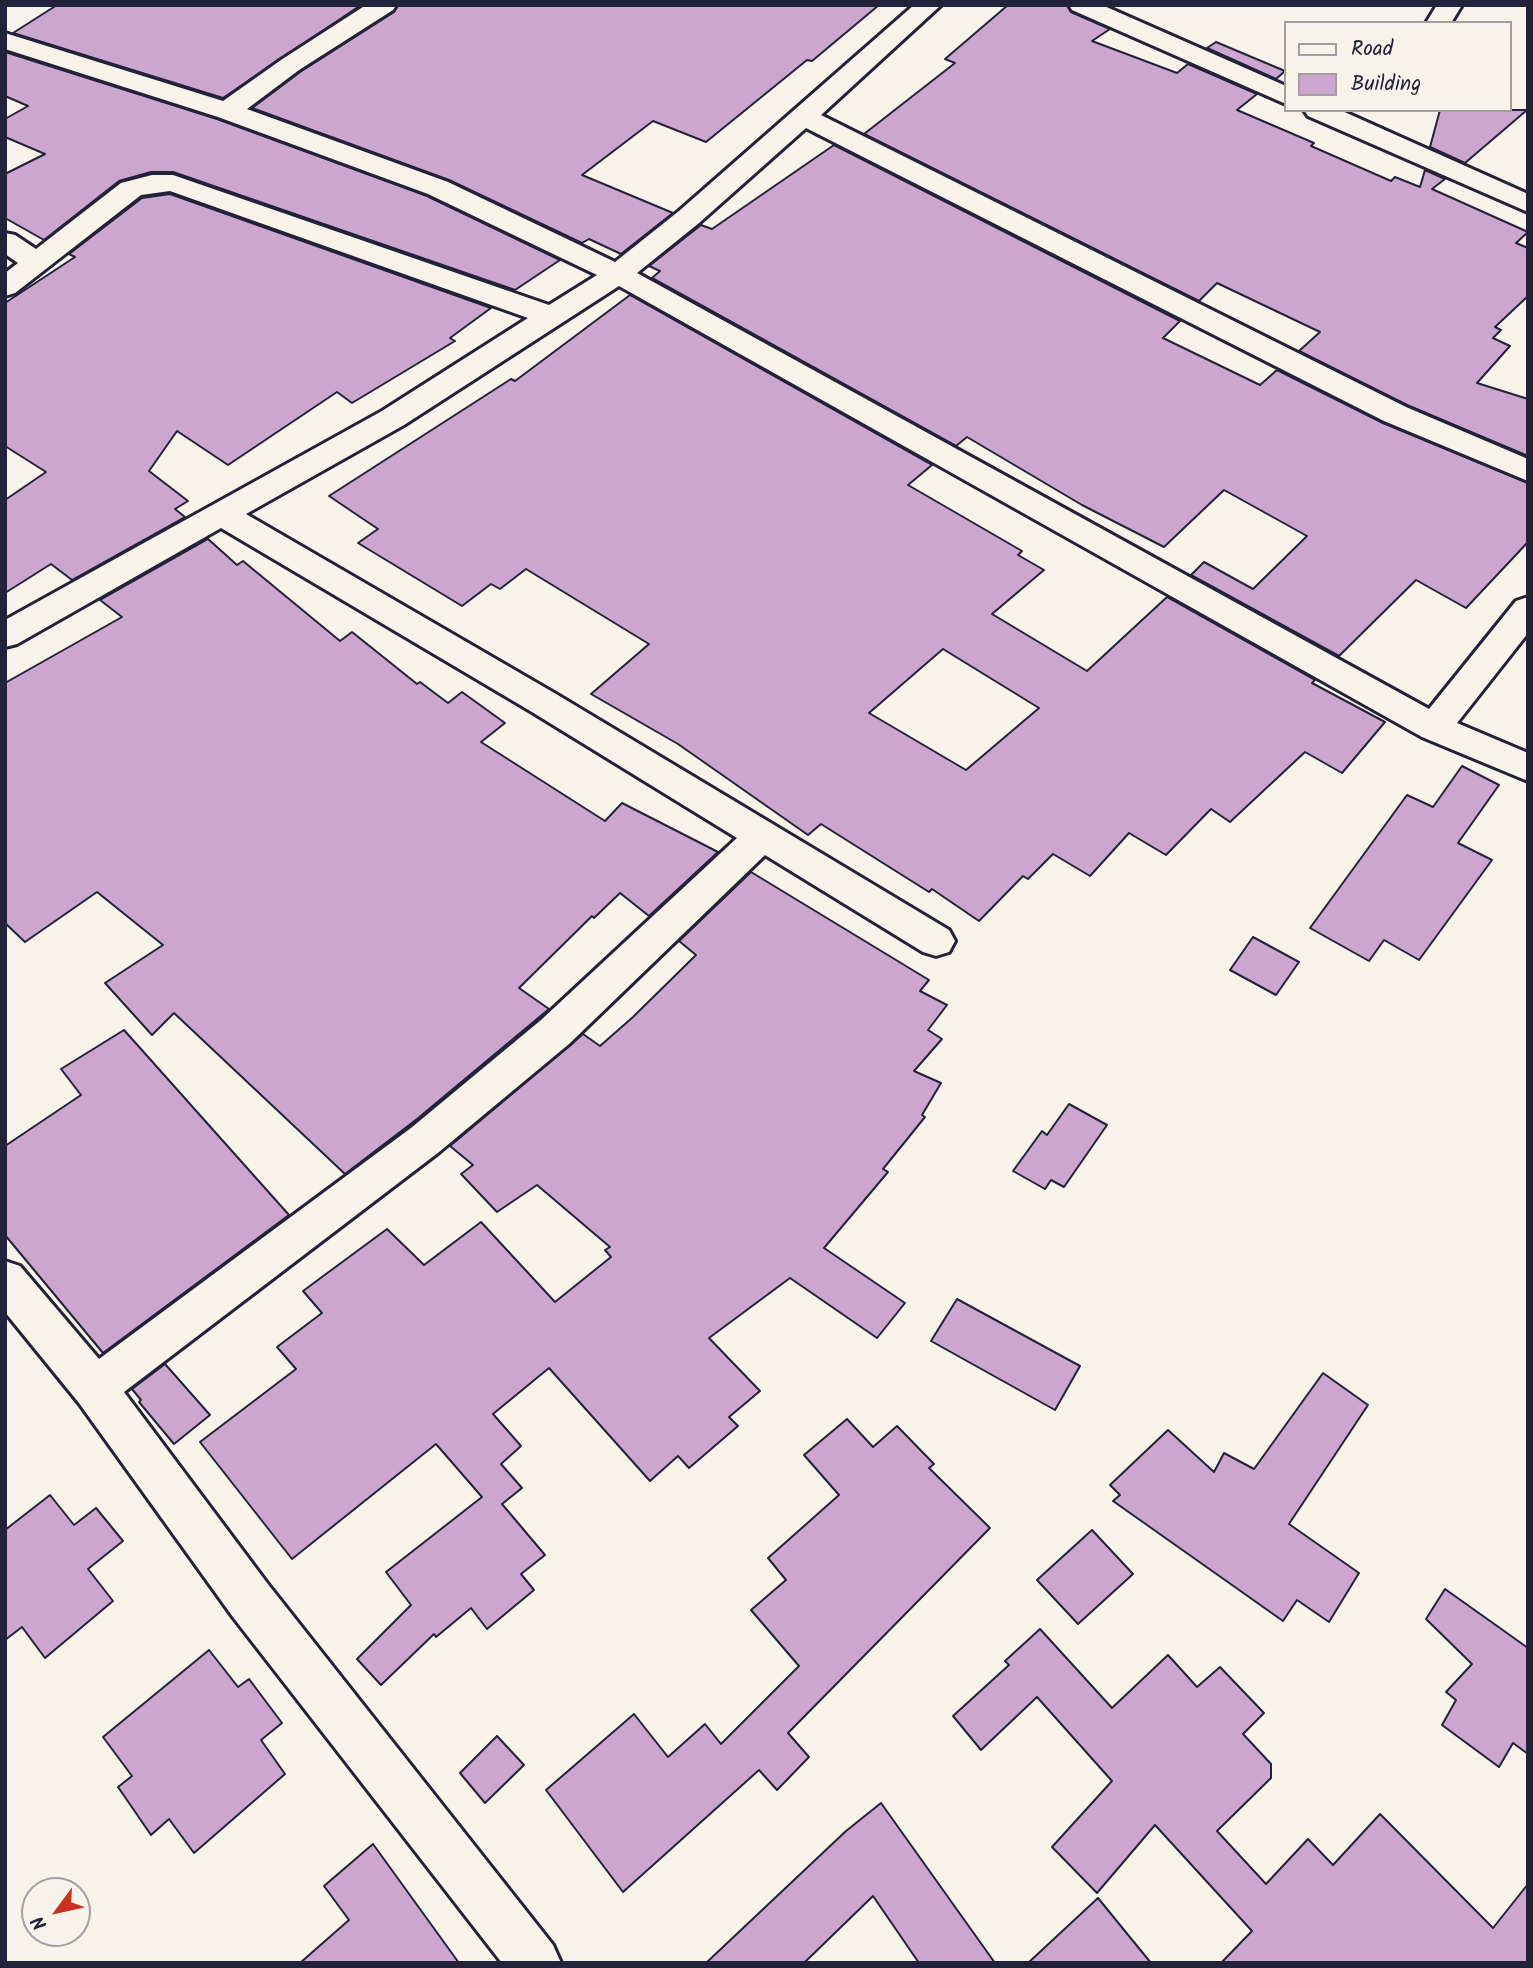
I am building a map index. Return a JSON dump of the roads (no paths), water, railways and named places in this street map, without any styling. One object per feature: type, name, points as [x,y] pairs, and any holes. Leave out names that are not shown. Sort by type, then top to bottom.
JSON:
[{"type":"street","points":[[330,5],[375,11]]},
{"type":"street","points":[[5,635],[393,418],[618,274],[689,217],[929,5]]},
{"type":"street","points":[[1081,5],[1284,95]]},
{"type":"street","points":[[1439,21],[1450,5]]},
{"type":"street","points":[[227,111],[290,65],[375,11]]},
{"type":"street","points":[[5,41],[227,111],[438,188],[618,274],[1434,728],[1528,768]]},
{"type":"street","points":[[1327,112],[1374,121],[1528,204]]},
{"type":"street","points":[[803,116],[1395,414],[1528,471]]},
{"type":"street","points":[[5,287],[131,189],[152,183],[173,183],[554,317]]},
{"type":"street","points":[[5,241],[36,262]]},
{"type":"street","points":[[221,514],[544,703],[936,941]]},
{"type":"street","points":[[1434,728],[1528,609]]},
{"type":"street","points":[[95,1388],[435,1132],[555,1032],[762,836]]},
{"type":"street","points":[[5,1280],[95,1388],[250,1600],[535,1963]]}]
